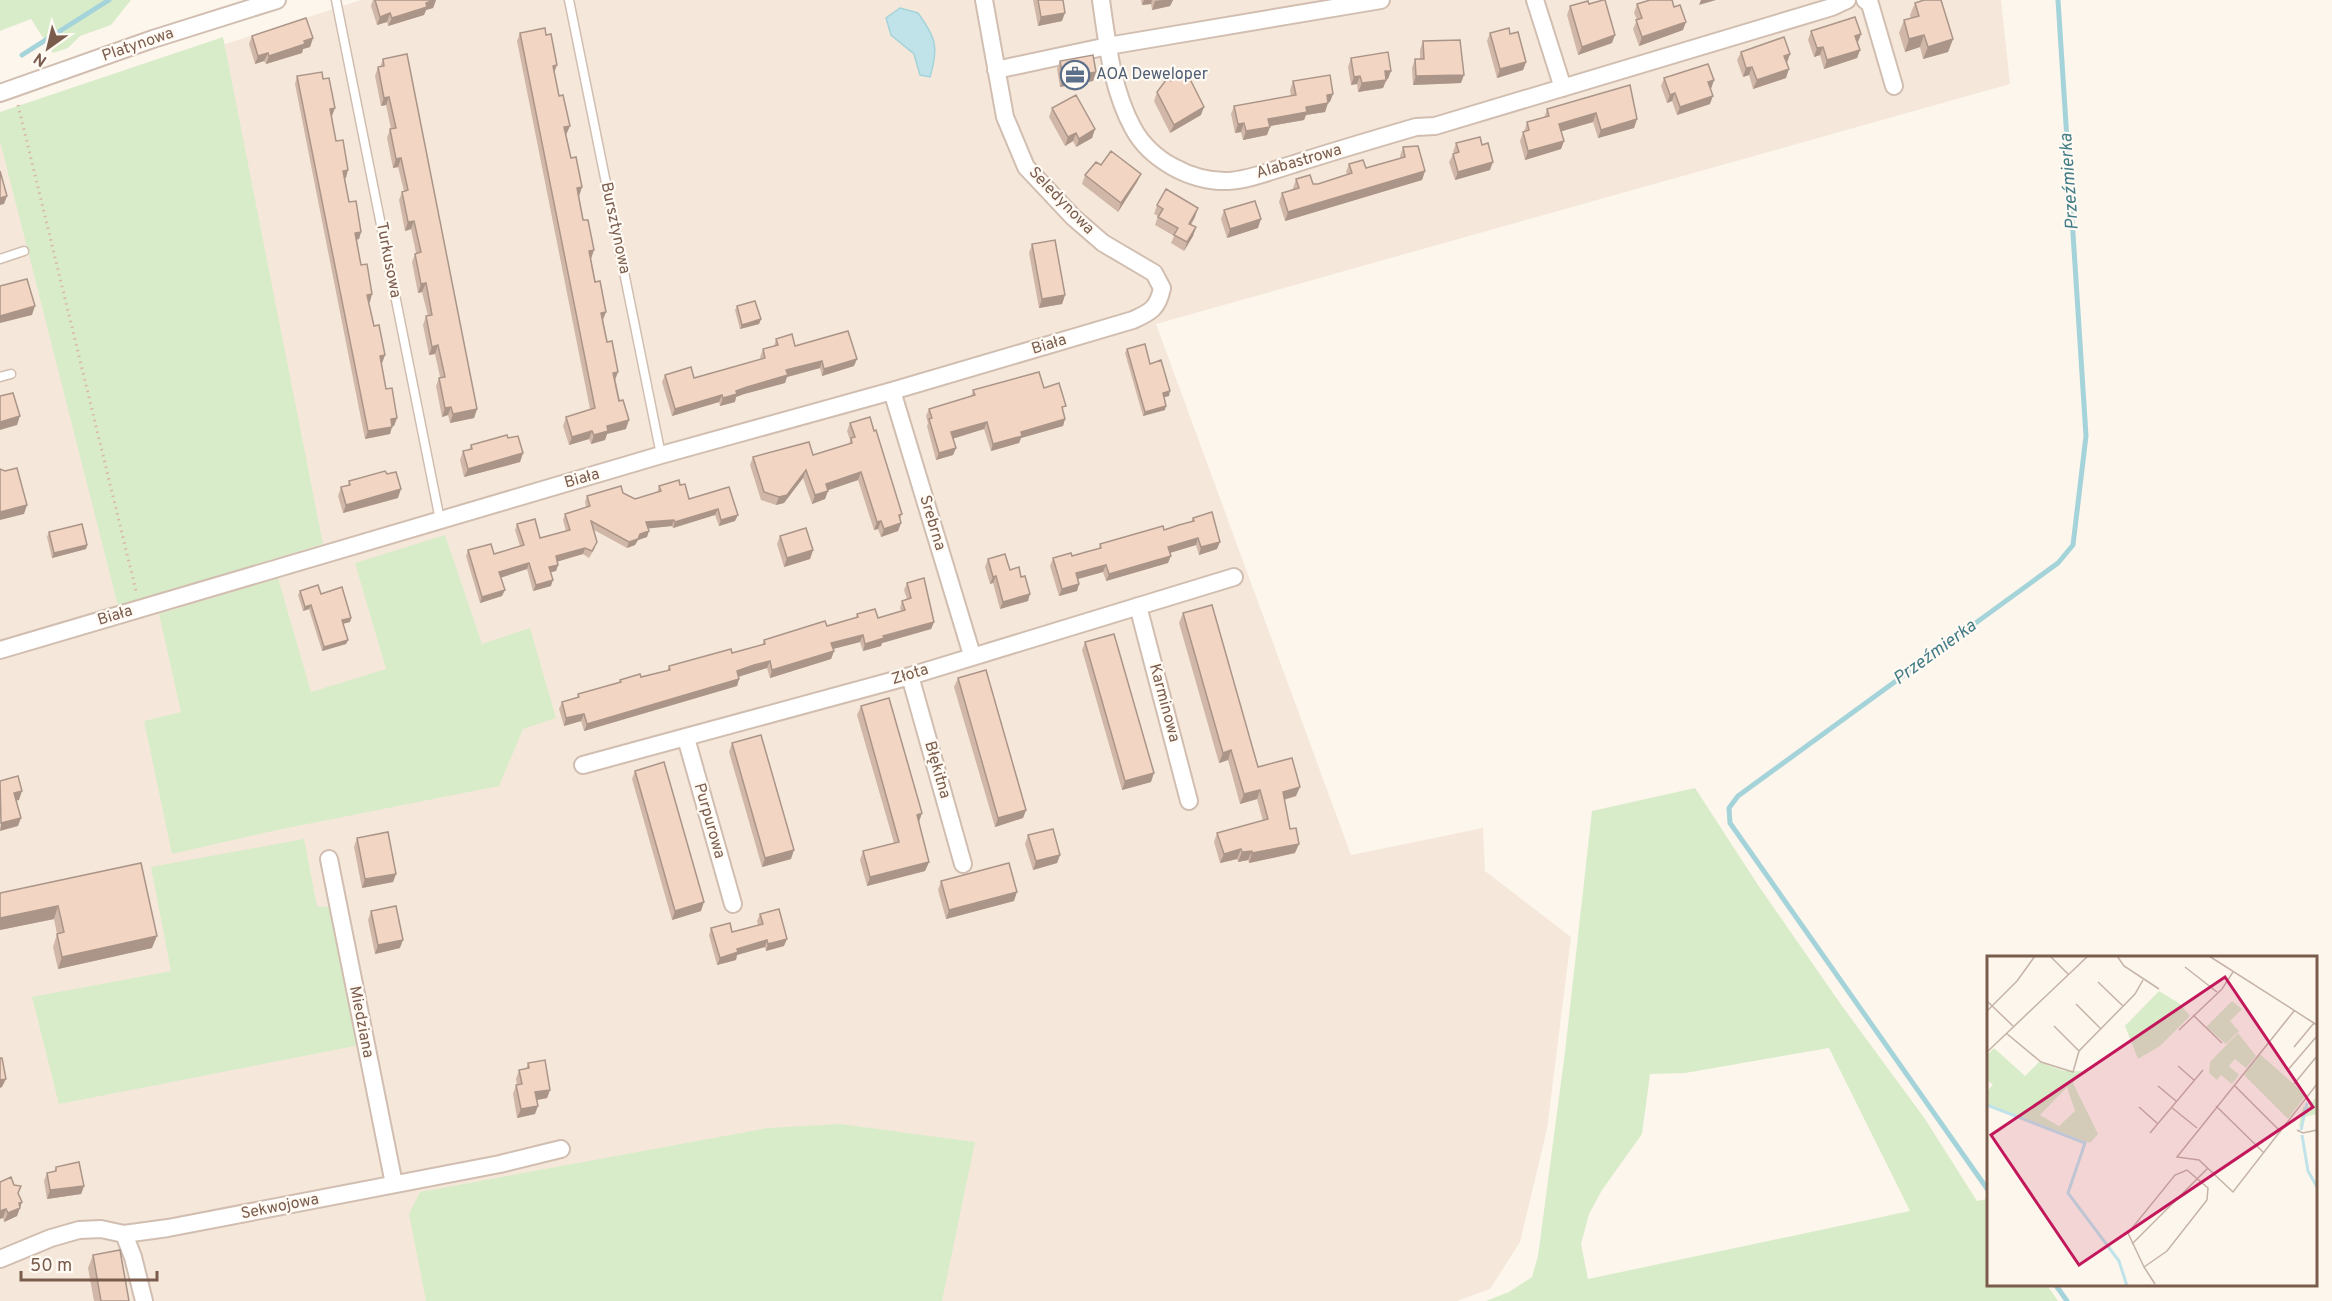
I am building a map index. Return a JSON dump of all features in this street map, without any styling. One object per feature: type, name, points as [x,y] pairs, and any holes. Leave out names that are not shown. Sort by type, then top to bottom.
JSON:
[{"type":"street","name":"Platynowa","points":[[7,91],[153,39],[277,0]]},
{"type":"street","name":"Seledynowa","points":[[984,0],[1005,117],[1026,167],[1073,217],[1103,243],[1154,273],[1162,288],[1159,302]]},
{"type":"street","name":"Alabastrowa","points":[[1101,0],[1108,46],[1121,100],[1133,129],[1152,153],[1178,170],[1228,181],[1261,174],[1416,127],[1436,126],[1832,7],[1846,0]]},
{"type":"street","points":[[996,70],[1108,46],[1381,0]]},
{"type":"street","points":[[1535,0],[1563,88]]},
{"type":"street","points":[[1865,0],[1870,4],[1894,86]]},
{"type":"street","name":"Biała","points":[[0,650],[662,455],[892,391],[1132,320],[1149,312],[1159,302]]},
{"type":"street","name":"Srebrna","points":[[892,391],[972,655]]},
{"type":"street","name":"Złota","points":[[583,765],[910,675],[1234,577]]},
{"type":"street","name":"Karminowa","points":[[1138,606],[1189,801]]},
{"type":"street","name":"Błękitna","points":[[910,675],[963,864]]},
{"type":"street","name":"Purpurowa","points":[[686,738],[734,904]]},
{"type":"street","name":"Miedziana","points":[[329,859],[394,1184]]},
{"type":"street","name":"Sekwojowa","points":[[0,1259],[51,1238],[79,1230],[101,1229],[124,1234],[168,1228],[500,1164],[561,1149]]},
{"type":"street","points":[[124,1234],[144,1301]]},
{"type":"lane","name":"Turkusowa","points":[[336,0],[440,521]]},
{"type":"lane","name":"Bursztynowa","points":[[569,0],[662,455]]},
{"type":"lane","points":[[0,258],[24,251]]},
{"type":"lane","points":[[0,377],[11,374]]},
{"type":"path","points":[[7,91],[141,608]]},
{"type":"shaded area","points":[[361,0],[2001,0],[2010,84],[1156,324],[1351,855],[1483,828],[1485,871],[1571,937],[1547,1129],[1520,1242],[1490,1289],[1457,1301],[0,1301],[0,117]]},
{"type":"green space","points":[[0,0],[131,0],[111,25],[80,36],[68,48],[53,53],[31,19],[0,31]]},
{"type":"green space","points":[[223,37],[323,544],[118,606],[0,141],[0,112]]},
{"type":"green space","points":[[445,535],[482,644],[530,628],[556,718],[523,729],[499,786],[277,830],[172,854],[144,721],[181,712],[159,614],[278,578],[311,692],[386,669],[355,563]]},
{"type":"green space","points":[[1695,788],[1758,885],[1842,1006],[1925,1119],[1977,1201],[1987,1199],[1987,1286],[2048,1286],[2058,1301],[1486,1301],[1509,1292],[1532,1277],[1538,1256],[1565,1052],[1592,811]],"holes":[[[1829,1048],[1910,1211],[1588,1279],[1581,1244],[1589,1214],[1602,1190],[1642,1134],[1650,1074],[1685,1073]]]},
{"type":"green space","points":[[304,839],[317,906],[329,907],[360,1045],[59,1104],[32,997],[171,971],[151,867]]},
{"type":"green space","points":[[840,1124],[975,1142],[942,1301],[426,1301],[409,1214],[420,1192],[768,1128]]},
{"type":"water","points":[[900,8],[918,13],[929,29],[935,50],[930,77],[920,75],[914,54],[891,35],[886,18]]},
{"type":"building","points":[[375,0],[434,0],[426,3],[427,7],[392,18],[390,13],[380,17]]},
{"type":"building","points":[[1038,0],[1063,0],[1065,13],[1041,17]]},
{"type":"building","points":[[1605,0],[1615,35],[1582,47],[1570,6]]},
{"type":"building","points":[[1650,0],[1672,0],[1674,7],[1680,5],[1686,22],[1642,37],[1636,20],[1642,18],[1637,4]]},
{"type":"building","points":[[1924,0],[1941,0],[1953,39],[1928,47],[1924,35],[1909,39],[1904,20],[1919,16],[1915,3]]},
{"type":"building","points":[[1855,17],[1861,34],[1855,36],[1860,50],[1827,60],[1823,47],[1817,48],[1811,31]]},
{"type":"building","points":[[306,18],[313,38],[304,41],[305,44],[269,56],[268,53],[258,56],[252,36]]},
{"type":"building","points":[[545,28],[546,35],[551,34],[557,65],[553,66],[559,96],[563,95],[570,126],[564,127],[571,158],[576,157],[582,187],[577,188],[583,220],[588,220],[594,250],[589,251],[595,282],[600,281],[606,312],[601,313],[607,342],[612,341],[618,372],[613,373],[619,401],[623,400],[629,420],[607,426],[608,431],[594,435],[592,431],[572,437],[566,417],[595,408],[520,33]]},
{"type":"building","points":[[1509,28],[1510,34],[1518,32],[1526,62],[1500,69],[1490,33]]},
{"type":"building","points":[[1784,37],[1790,54],[1784,56],[1789,69],[1757,80],[1752,67],[1746,68],[1741,52]]},
{"type":"building","points":[[1460,40],[1464,75],[1416,76],[1415,59],[1424,59],[1423,41]]},
{"type":"building","points":[[1388,52],[1391,71],[1385,71],[1386,80],[1362,83],[1360,76],[1354,77],[1351,58]]},
{"type":"building","points":[[407,54],[477,409],[453,414],[451,407],[445,408],[439,378],[445,377],[438,345],[432,347],[426,316],[432,315],[426,283],[421,284],[415,254],[421,252],[414,221],[408,222],[402,192],[408,190],[401,158],[396,159],[390,129],[396,128],[389,97],[384,98],[378,67],[384,66],[383,59]]},
{"type":"building","points":[[1093,55],[1096,72],[1063,78],[1060,61]]},
{"type":"building","points":[[1708,64],[1714,80],[1708,82],[1713,96],[1680,107],[1675,93],[1670,95],[1664,78]]},
{"type":"building","points":[[322,72],[323,79],[329,78],[335,108],[330,109],[336,141],[343,140],[348,170],[343,171],[349,202],[356,201],[361,232],[355,233],[361,265],[367,264],[372,294],[367,295],[374,326],[379,325],[385,355],[380,356],[386,389],[392,388],[397,418],[391,419],[392,427],[368,431],[297,76]]},
{"type":"building","points":[[1187,73],[1204,107],[1174,125],[1157,92],[1169,76],[1171,81]]},
{"type":"building","points":[[1330,75],[1333,94],[1327,95],[1328,103],[1306,107],[1307,112],[1268,119],[1270,127],[1246,131],[1244,123],[1238,124],[1234,106],[1296,95],[1293,81]]},
{"type":"building","points":[[1630,85],[1637,119],[1601,130],[1596,113],[1559,124],[1564,141],[1528,151],[1523,132],[1529,130],[1527,122],[1549,116],[1547,109]]},
{"type":"building","points":[[1076,95],[1095,129],[1079,139],[1076,133],[1068,137],[1052,108]]},
{"type":"building","points":[[1480,137],[1482,145],[1488,143],[1493,162],[1458,172],[1453,154],[1459,152],[1456,143]]},
{"type":"building","points":[[1418,146],[1425,171],[1288,212],[1282,193],[1299,188],[1296,179],[1310,175],[1313,184],[1318,184],[1352,173],[1349,164],[1363,160],[1366,168],[1405,157],[1403,147]]},
{"type":"building","points":[[1111,151],[1141,174],[1121,203],[1085,175],[1096,162],[1101,165]]},
{"type":"building","points":[[0,171],[7,196],[0,198]]},
{"type":"building","points":[[1166,189],[1198,208],[1189,224],[1196,227],[1187,242],[1174,235],[1178,228],[1158,217],[1163,209],[1157,205]]},
{"type":"building","points":[[1255,201],[1261,219],[1230,229],[1224,210]]},
{"type":"building","points":[[1055,240],[1065,295],[1042,299],[1032,244]]},
{"type":"building","points":[[27,279],[35,306],[0,316],[0,286]]},
{"type":"building","points":[[755,301],[761,319],[742,325],[737,306]]},
{"type":"building","points":[[848,331],[857,359],[824,369],[822,361],[786,370],[788,375],[736,391],[737,394],[723,398],[722,395],[675,409],[665,375],[691,367],[694,378],[765,358],[763,349],[778,345],[776,339],[792,334],[795,346]]},
{"type":"building","points":[[1145,344],[1150,364],[1161,360],[1170,391],[1163,393],[1166,406],[1145,412],[1127,349]]},
{"type":"building","points":[[1039,372],[1044,388],[1059,383],[1066,406],[1062,407],[1065,419],[1021,432],[1022,436],[993,444],[987,422],[951,432],[956,448],[939,453],[929,419],[932,418],[929,409],[975,395],[973,390]]},
{"type":"building","points":[[13,393],[20,416],[0,422],[0,396]]},
{"type":"building","points":[[870,417],[902,514],[899,515],[901,523],[884,529],[881,521],[877,522],[861,472],[826,484],[828,491],[815,495],[806,470],[787,495],[779,497],[764,492],[753,457],[809,442],[813,455],[852,443],[851,438],[855,437],[850,423]]},
{"type":"building","points":[[507,435],[508,438],[518,436],[523,453],[468,469],[463,451],[472,449],[471,445]]},
{"type":"building","points":[[17,468],[27,505],[0,512],[0,469],[5,471]]},
{"type":"building","points":[[385,471],[387,474],[396,472],[401,489],[346,505],[341,487],[350,485],[349,481]]},
{"type":"building","points":[[679,480],[680,485],[685,484],[689,499],[729,487],[738,515],[721,520],[718,509],[675,522],[674,520],[646,522],[649,531],[629,542],[591,521],[597,542],[592,551],[585,548],[556,556],[558,565],[549,567],[553,580],[536,585],[529,563],[499,572],[505,590],[482,597],[468,550],[491,544],[494,554],[524,545],[517,524],[535,519],[540,538],[570,530],[565,514],[590,506],[587,496],[621,486],[623,493],[635,499],[661,491],[659,486]]},
{"type":"building","points":[[1212,512],[1220,542],[1201,547],[1198,538],[1168,547],[1171,556],[1109,574],[1106,565],[1076,573],[1079,584],[1062,589],[1053,558],[1071,553],[1072,556],[1101,548],[1100,544],[1163,526],[1164,530],[1194,521],[1193,518]]},
{"type":"building","points":[[82,524],[87,545],[54,553],[49,532]]},
{"type":"building","points":[[806,528],[813,550],[787,558],[780,536]]},
{"type":"building","points":[[1005,554],[1010,570],[1019,567],[1021,577],[1025,576],[1030,594],[1003,602],[996,576],[993,577],[988,559]]},
{"type":"building","points":[[924,578],[934,622],[883,636],[884,638],[865,644],[863,635],[831,643],[834,651],[772,670],[770,661],[754,665],[737,671],[739,679],[587,724],[584,714],[566,718],[562,702],[579,697],[578,694],[621,682],[620,680],[640,674],[641,677],[670,670],[669,666],[731,649],[732,653],[765,644],[764,640],[825,621],[827,626],[858,617],[857,614],[875,609],[878,618],[905,610],[902,601],[911,598],[907,583]]},
{"type":"building","points":[[318,585],[321,594],[342,587],[351,618],[342,620],[348,640],[324,647],[311,605],[305,607],[300,591]]},
{"type":"building","points":[[1212,605],[1258,767],[1292,758],[1300,787],[1283,792],[1290,829],[1296,828],[1299,844],[1252,853],[1252,851],[1242,852],[1241,849],[1224,854],[1217,833],[1268,819],[1260,790],[1244,794],[1231,750],[1223,753],[1183,613]]},
{"type":"building","points":[[1114,634],[1154,773],[1125,781],[1085,642]]},
{"type":"building","points":[[986,670],[1026,810],[998,818],[958,678]]},
{"type":"building","points":[[889,698],[922,813],[917,815],[929,862],[870,877],[863,851],[899,842],[861,706]]},
{"type":"building","points":[[761,735],[794,850],[765,858],[732,743]]},
{"type":"building","points":[[664,762],[704,902],[675,911],[635,771]]},
{"type":"building","points":[[18,776],[22,791],[14,793],[21,818],[1,823],[0,781]]},
{"type":"building","points":[[1053,829],[1060,855],[1036,861],[1028,835]]},
{"type":"building","points":[[388,832],[396,874],[365,879],[357,838]]},
{"type":"building","points":[[141,863],[157,936],[62,957],[57,934],[64,932],[58,906],[0,918],[0,893]]},
{"type":"building","points":[[1009,863],[1017,892],[949,910],[941,881]]},
{"type":"building","points":[[396,906],[403,940],[378,945],[371,911]]},
{"type":"building","points":[[779,909],[787,939],[768,944],[767,940],[737,949],[738,952],[720,958],[711,928],[730,923],[732,932],[763,924],[760,914]]},
{"type":"building","points":[[0,1058],[2,1058],[6,1079],[0,1080]]},
{"type":"building","points":[[545,1060],[550,1090],[535,1092],[538,1106],[521,1109],[516,1085],[522,1084],[519,1070],[529,1068],[528,1063]]},
{"type":"building","points":[[79,1162],[84,1186],[50,1190],[47,1173],[56,1171],[56,1167]]},
{"type":"building","points":[[11,1177],[14,1185],[21,1186],[18,1193],[22,1202],[19,1203],[20,1208],[8,1213],[6,1209],[0,1211],[0,1182]]},
{"type":"building","points":[[120,1250],[129,1301],[101,1301],[93,1255]]},
{"type":"waterway","points":[[22,55],[109,0]]},
{"type":"waterway","name":"Przeźmierka","points":[[1987,1189],[1730,823],[1729,808],[1738,796],[2058,563],[2073,545],[2086,436],[2058,0]]},
{"type":"waterway","name":"Przeźmierka","points":[[2056,1286],[2067,1301]]},
{"type":"place","name":"AOA Deweloper","points":[[1075,75]]}]
